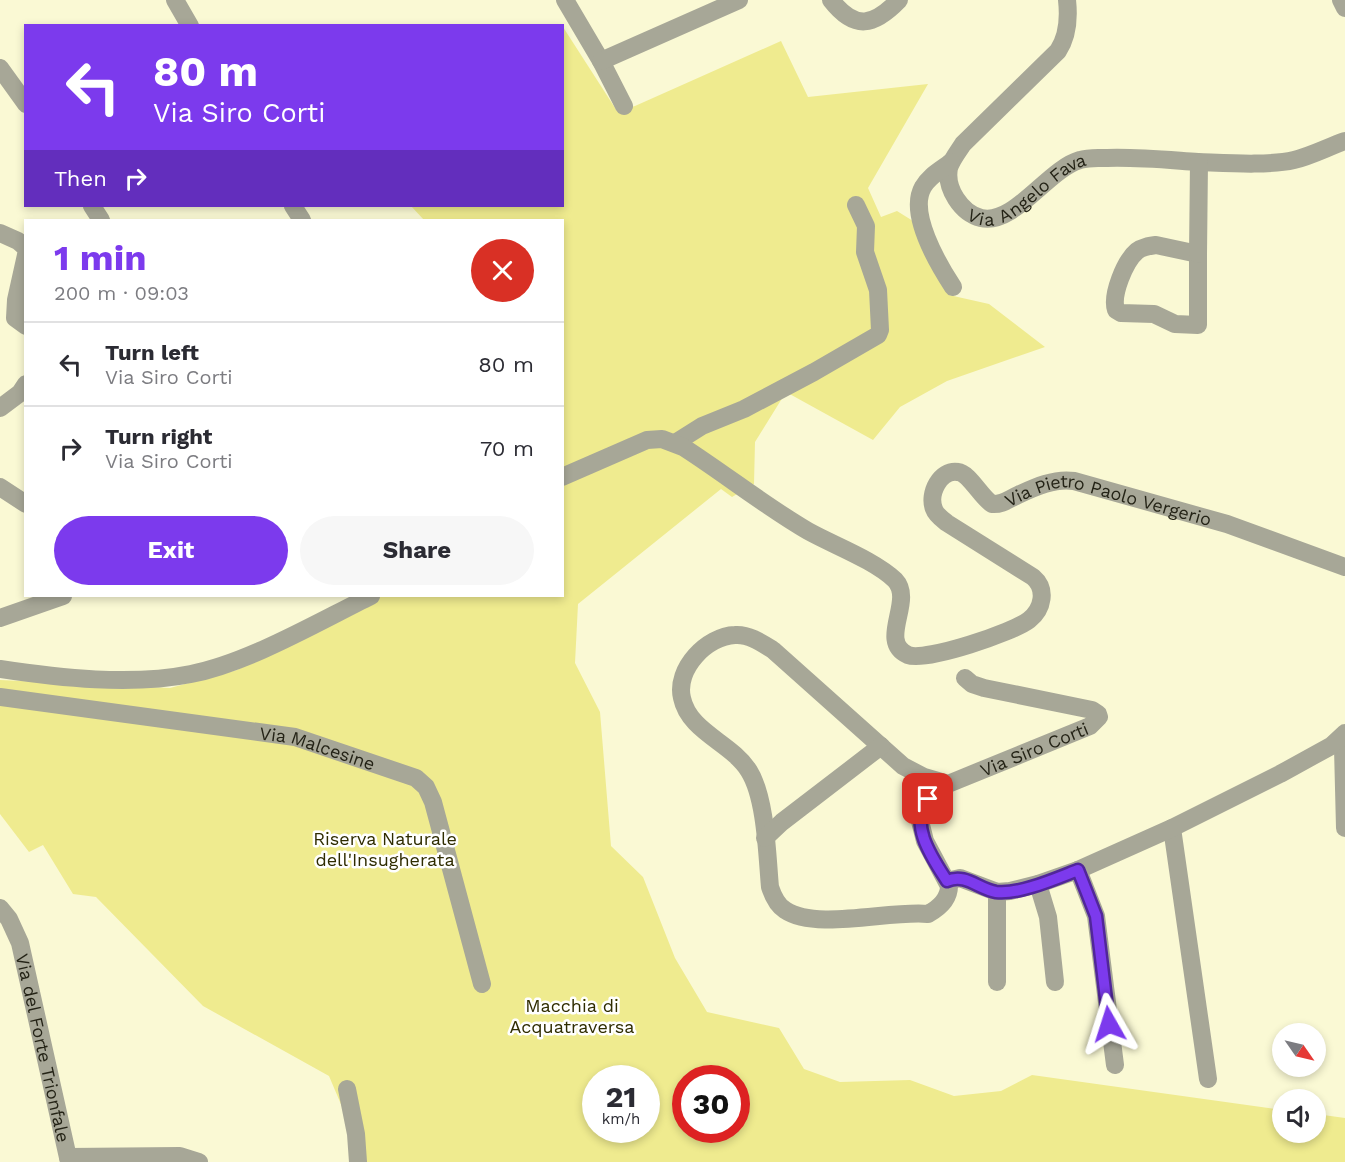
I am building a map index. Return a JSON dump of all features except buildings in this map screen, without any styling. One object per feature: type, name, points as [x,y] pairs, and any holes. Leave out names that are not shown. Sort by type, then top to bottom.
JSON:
[{"type":"street","points":[[176,0],[189,24]]},
{"type":"street","points":[[565,0],[624,106]]},
{"type":"street","points":[[601,61],[739,0]]},
{"type":"street","points":[[831,0],[851,19],[868,22],[882,16],[899,0]]},
{"type":"street","points":[[953,287],[923,229],[918,211],[922,188],[930,177],[951,162],[963,144],[1058,51],[1066,34],[1068,23],[1067,0]]},
{"type":"street","points":[[1341,0],[1345,8]]},
{"type":"street","points":[[0,68],[24,101]]},
{"type":"street","name":"Via Angelo Fava","points":[[951,162],[948,177],[957,199],[968,212],[988,219],[1010,211],[1066,167],[1081,160],[1117,158],[1199,162],[1288,161],[1345,141]]},
{"type":"street","points":[[1198,254],[1156,245],[1137,251],[1123,273],[1115,300],[1116,310],[1121,313],[1154,314],[1175,324],[1198,325],[1199,162]]},
{"type":"street","points":[[564,476],[647,440],[662,439],[675,443],[702,426],[744,409],[794,383],[878,335],[880,330],[878,290],[865,252],[866,226],[856,205]]},
{"type":"street","points":[[0,233],[24,246]]},
{"type":"street","points":[[24,264],[16,300],[15,318],[24,325]]},
{"type":"street","points":[[0,408],[20,393],[24,387]]},
{"type":"street","name":"Via Pietro Paolo Vergerio","points":[[675,443],[807,530],[895,581],[900,588],[902,599],[896,629],[897,644],[905,653],[920,657],[972,643],[1019,626],[1035,615],[1042,599],[1040,585],[1033,577],[947,523],[937,514],[932,501],[933,491],[949,473],[960,472],[988,502],[996,505],[1044,485],[1063,480],[1074,481],[1227,524],[1345,567]]},
{"type":"street","points":[[0,487],[24,503]]},
{"type":"street","points":[[0,618],[60,597]]},
{"type":"street","points":[[0,669],[76,679],[140,679],[191,674],[231,663],[368,597]]},
{"type":"street","points":[[948,784],[903,766],[765,645],[749,638],[735,635],[721,639],[700,652],[688,666],[682,679],[683,702],[697,724],[733,752],[751,773],[759,795],[770,887],[775,899],[784,909],[797,915],[833,920],[928,914],[945,899],[949,892],[947,881],[960,878],[997,892],[1038,884],[1078,870],[1172,828],[1304,762],[1331,746],[1345,733]]},
{"type":"street","name":"Via Siro Corti","points":[[947,881],[925,841],[920,814],[928,799],[948,784],[1090,726],[1099,717],[1092,710],[984,688],[972,684],[965,678]]},
{"type":"street","name":"Via Malcesine","points":[[0,697],[295,737],[416,778],[426,787],[433,802],[482,984]]},
{"type":"street","points":[[1345,739],[1345,828]]},
{"type":"street","points":[[765,838],[782,822],[881,747]]},
{"type":"street","points":[[1172,828],[1208,1078]]},
{"type":"street","points":[[1078,870],[1096,916],[1115,1065]]},
{"type":"street","points":[[1038,884],[1048,917],[1055,982]]},
{"type":"street","points":[[997,892],[997,982]]},
{"type":"street","name":"Via del Forte Trionfale","points":[[0,908],[9,919],[20,943],[68,1160]]},
{"type":"street","points":[[347,1089],[356,1134],[358,1162]]},
{"type":"street","points":[[68,1160],[180,1156],[199,1162]]},
{"type":"green space","name":"Riserva Naturale dell'Insugherata","points":[[564,29],[617,111],[635,106],[781,41],[808,97],[928,84],[868,188],[881,217],[897,211],[913,221],[949,295],[989,304],[1045,347],[947,381],[900,407],[873,440],[786,392],[755,442],[754,484],[732,497],[721,489],[578,604],[575,663],[600,712],[611,846],[643,877],[675,958],[707,1012],[779,1028],[804,1069],[840,1082],[910,1080],[954,1096],[1001,1091],[1032,1075],[1272,1109],[1272,1143],[1326,1143],[1326,1115],[1345,1118],[1345,1162],[363,1162],[362,1154],[329,1076],[203,1006],[96,897],[73,894],[43,845],[29,852],[0,814],[0,680],[170,688],[237,670],[374,601],[375,597],[564,597],[564,219],[423,219],[412,207],[564,207]]},
{"type":"route","points":[[928,799],[920,814],[921,826],[925,841],[947,881],[960,878],[997,892],[1010,891],[1078,870],[1096,916],[1109,1024]]},
{"type":"park label","name":"Macchia di Acquatraversa","points":[[572,1015]]}]
